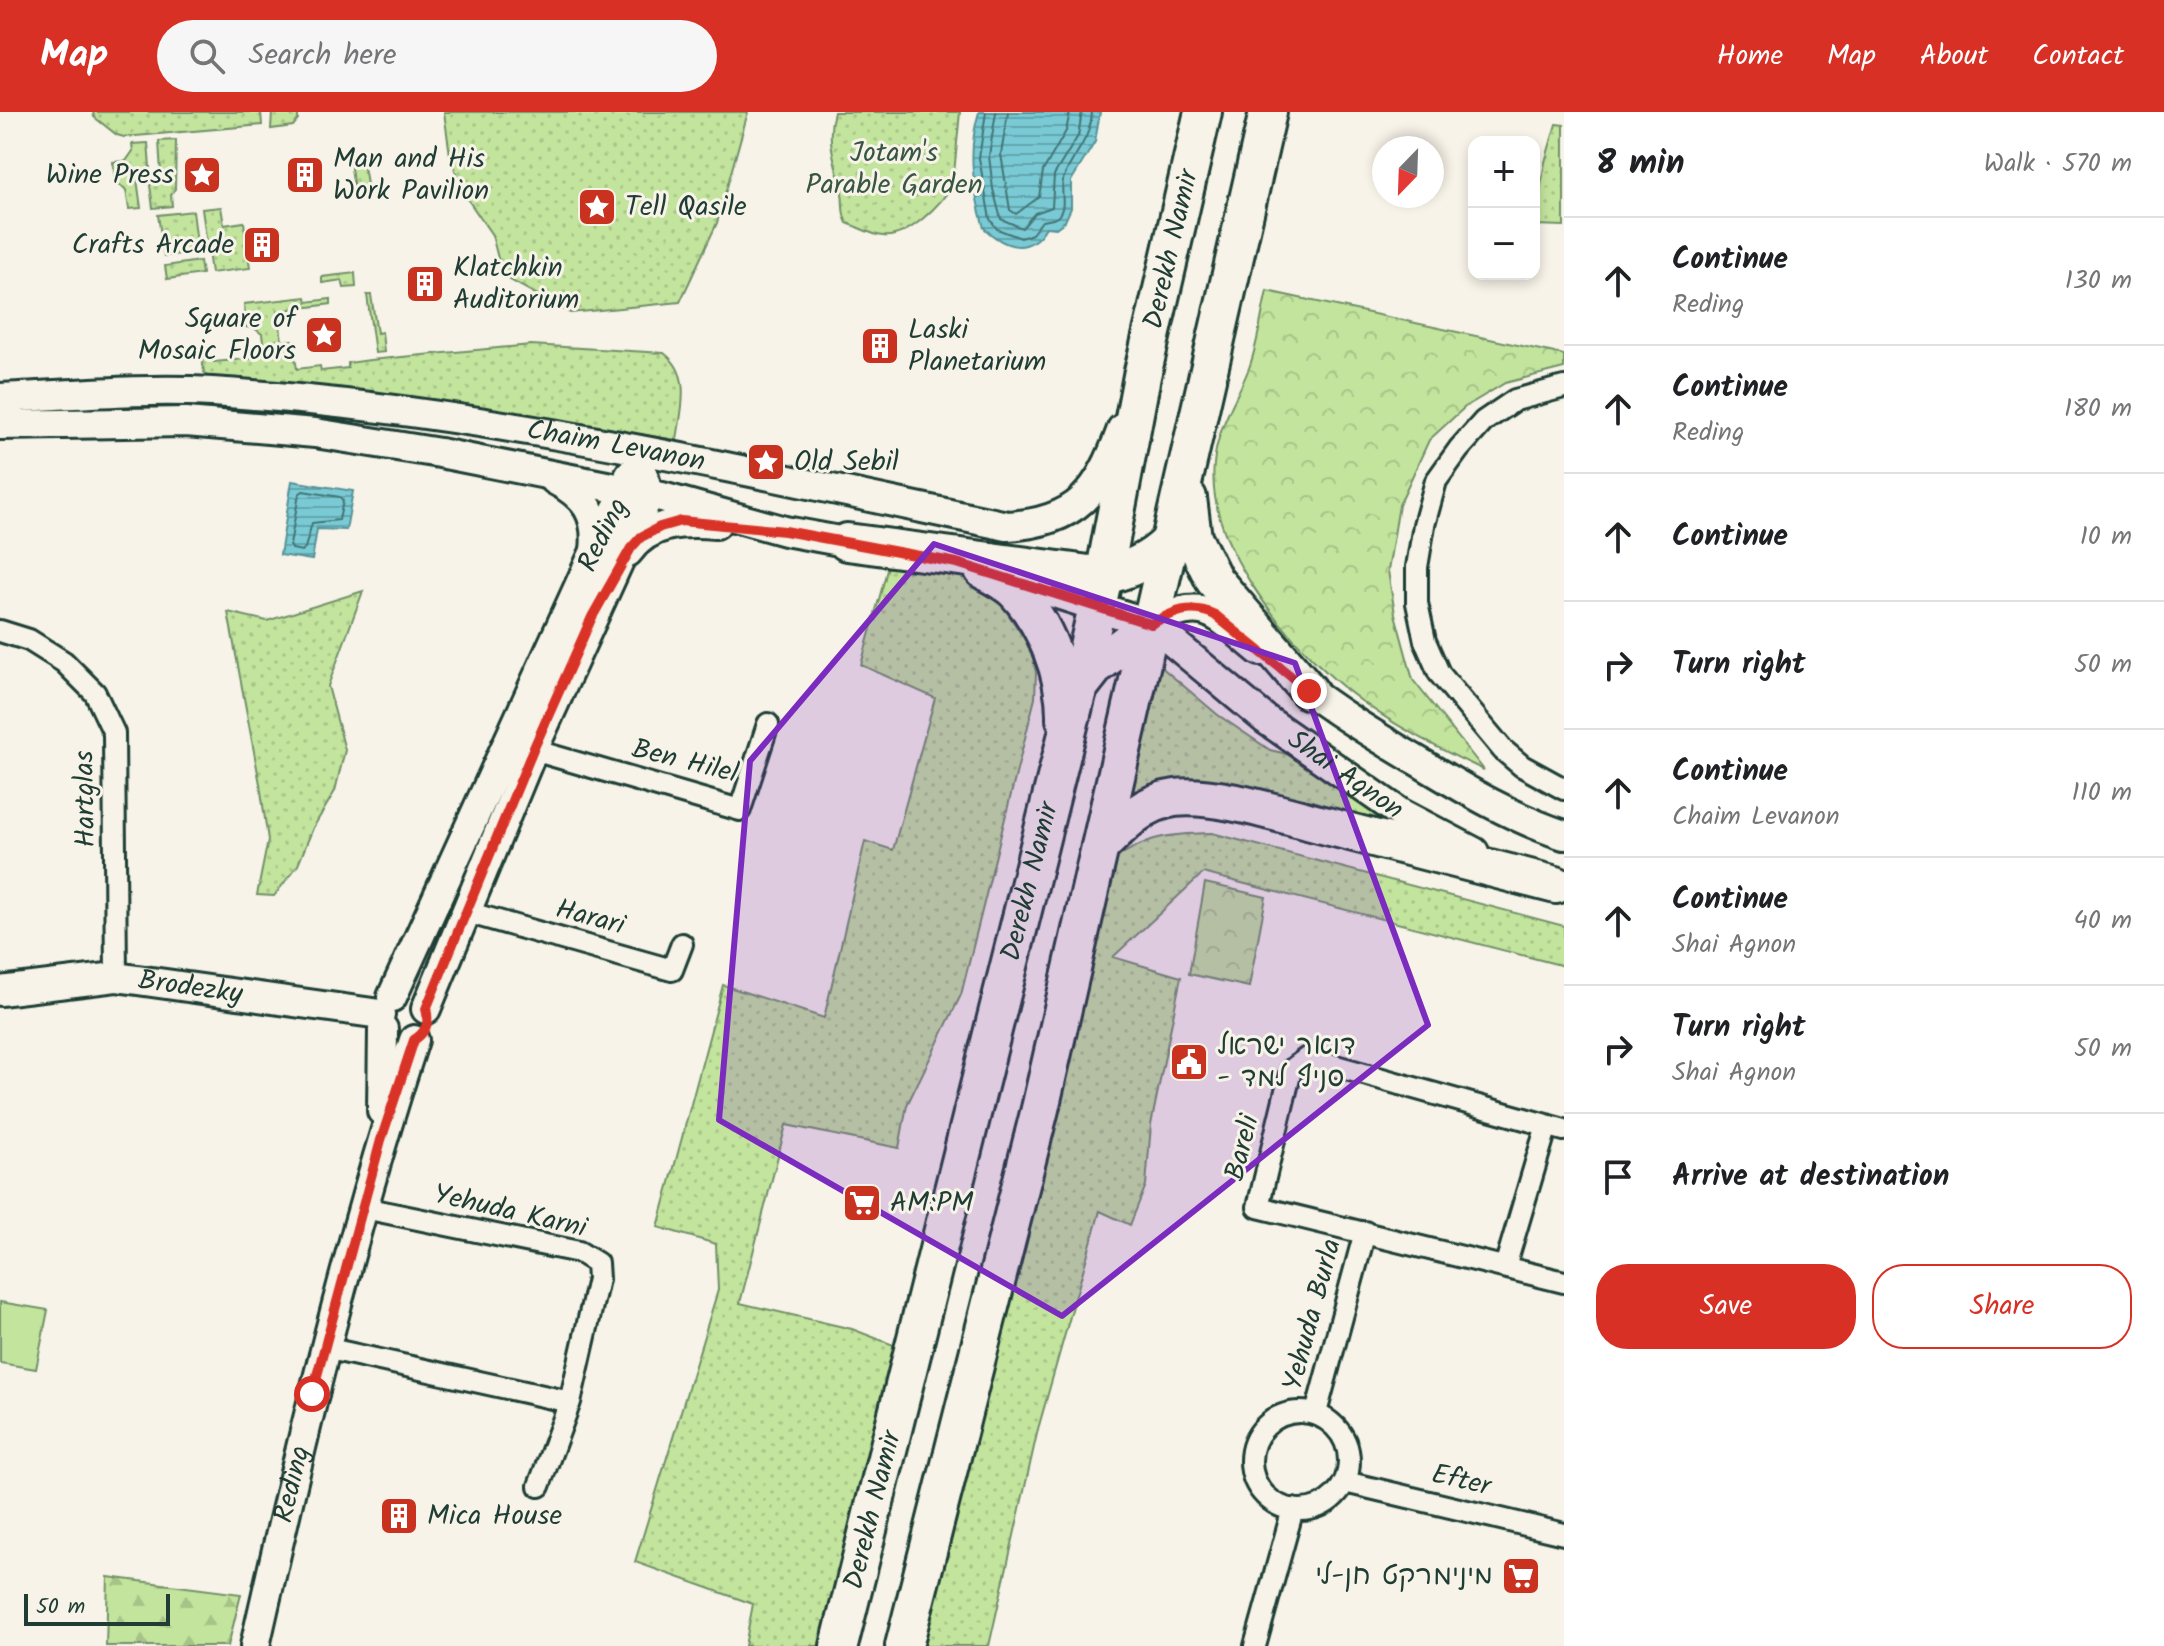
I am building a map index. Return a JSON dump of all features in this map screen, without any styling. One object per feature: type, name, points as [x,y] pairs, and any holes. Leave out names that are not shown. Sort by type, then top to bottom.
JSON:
[{"type":"highway","name":"Derekh Namir","points":[[839,1646],[1078,690],[1142,376],[1203,112]]},
{"type":"highway","points":[[904,1646],[1040,1109],[1268,112]]},
{"type":"highway","points":[[1185,473],[1193,538],[1214,580],[1309,691]]},
{"type":"highway","points":[[847,542],[1100,591],[1151,624]]},
{"type":"highway","points":[[1100,591],[1158,553],[1169,542]]},
{"type":"highway","points":[[983,570],[1014,590],[1042,630],[1062,688],[1064,738]]},
{"type":"highway","points":[[1078,690],[1096,666],[1151,624]]},
{"type":"highway","points":[[1100,847],[1130,817],[1152,804],[1175,798],[1202,798],[1288,816],[1560,886]]},
{"type":"main road","name":"Chaim Levanon","points":[[0,398],[209,392],[346,402],[443,415],[636,450],[1007,526],[1035,524],[1061,517],[1077,505],[1099,480],[1115,449],[1142,376]]},
{"type":"main road","name":"Chaim Levanon","points":[[0,425],[186,422],[315,433],[544,474],[638,493],[785,531],[1100,591]]},
{"type":"main road","name":"Reding","points":[[381,1140],[385,1014],[581,612],[617,570],[638,493],[636,450]]},
{"type":"main road","points":[[544,474],[570,488],[589,508],[597,531],[595,551]]},
{"type":"main road","name":"Reding","points":[[426,1009],[533,750],[581,612],[595,551],[638,493]]},
{"type":"main road","points":[[617,570],[641,537],[681,521],[785,531]]},
{"type":"main road","name":"Shai Agnon","points":[[1560,886],[1481,856],[1440,837],[1400,813],[1265,719],[1151,624],[1187,608],[1205,610],[1215,615],[1309,691],[1375,736],[1476,796],[1540,827],[1564,835]]},
{"type":"main road","name":"Brodezky","points":[[0,991],[116,977],[385,1014]]},
{"type":"main road","points":[[400,994],[416,997],[426,1009],[425,1030],[414,1040],[393,1039],[385,1014],[400,994]]},
{"type":"main road","name":"Reding","points":[[255,1646],[325,1348],[381,1140],[414,1040]]},
{"type":"street","points":[[1564,387],[1515,400],[1484,421],[1459,449],[1436,481],[1417,567],[1417,603],[1425,641],[1439,673],[1503,750],[1544,780],[1564,789]]},
{"type":"street","name":"Hartglas","points":[[0,631],[29,640],[64,662],[95,693],[114,733],[116,977]]},
{"type":"street","name":"Ben Hilel","points":[[533,750],[740,810],[768,724]]},
{"type":"street","name":"Harari","points":[[466,912],[672,970],[682,944]]},
{"type":"street","name":"Bareli","points":[[1505,1267],[1556,1127],[1307,1058],[1291,1070],[1258,1207],[1564,1282]]},
{"type":"street","name":"Yehuda Karni","points":[[364,1208],[579,1252],[597,1263],[598,1279],[570,1402],[539,1486]]},
{"type":"street","name":"Yehuda Burla","points":[[1316,1413],[1365,1232]]},
{"type":"street","points":[[325,1348],[570,1402]]},
{"type":"street","points":[[1299,1411],[1316,1413],[1341,1432],[1349,1448],[1350,1465],[1345,1482],[1327,1502],[1311,1509],[1293,1509],[1277,1504],[1262,1492],[1252,1468],[1254,1443],[1267,1423],[1282,1414],[1299,1411]]},
{"type":"street","name":"Efter","points":[[1345,1482],[1564,1534]]},
{"type":"street","points":[[1255,1646],[1293,1509]]},
{"type":"highlighted area","points":[[934,544],[1295,663],[1428,1025],[1062,1316],[719,1120],[750,761]]},
{"type":"green space","points":[[93,112],[261,112],[262,125],[124,137],[94,117]]},
{"type":"green space","points":[[272,112],[298,112],[298,120],[293,126],[271,129]]},
{"type":"green space","name":"Tell Qasile","points":[[444,112],[748,112],[717,223],[680,302],[570,313],[510,280],[501,270],[492,235],[462,191],[450,155]]},
{"type":"green space","name":"Jotam's Parable Garden","points":[[834,112],[960,112],[953,184],[933,210],[913,226],[893,235],[870,233],[847,223],[831,143]]},
{"type":"green space","points":[[1556,124],[1564,125],[1564,226],[1540,225],[1540,191]]},
{"type":"green space","points":[[176,140],[172,206],[153,208],[150,185],[161,173],[159,141]]},
{"type":"green space","points":[[148,143],[150,167],[137,179],[141,208],[129,209],[126,190],[115,181],[113,162],[126,161],[133,151],[132,144]]},
{"type":"green space","points":[[352,155],[364,168],[368,197],[355,199]]},
{"type":"green space","points":[[221,207],[224,225],[244,222],[250,268],[211,273],[202,209]]},
{"type":"green space","points":[[193,211],[198,252],[164,256],[158,215]]},
{"type":"green space","points":[[200,261],[202,274],[167,279],[165,266]]},
{"type":"green space","points":[[355,273],[356,287],[344,288],[342,280],[322,283],[322,277]]},
{"type":"green space","points":[[1267,291],[1564,355],[1564,368],[1505,383],[1465,407],[1429,440],[1399,505],[1388,571],[1395,614],[1413,680],[1484,770],[1406,730],[1350,693],[1291,636],[1250,582],[1234,553],[1222,524],[1215,494],[1214,464],[1223,426],[1252,359]]},
{"type":"green space","points":[[367,295],[371,295],[377,333],[382,332],[384,352],[375,353]]},
{"type":"green space","points":[[306,297],[307,302],[331,299],[331,304],[278,311],[282,341],[292,340],[297,369],[320,366],[321,371],[348,368],[348,363],[370,360],[531,345],[664,353],[673,362],[682,382],[677,440],[378,394],[210,381],[204,372],[202,359],[213,358],[214,362],[257,358],[264,350],[262,334],[246,327],[244,304]]},
{"type":"green space","points":[[890,559],[969,579],[997,597],[1031,649],[1036,673],[1035,698],[961,995],[907,1105],[899,1148],[786,1125],[740,1303],[852,1329],[904,1349],[829,1646],[745,1646],[753,1604],[635,1562],[718,1290],[716,1244],[658,1227],[723,985],[824,1018],[865,841],[893,850],[935,698],[861,665]]},
{"type":"green space","points":[[363,591],[328,686],[345,750],[335,791],[313,828],[298,865],[274,896],[257,895],[268,840],[228,612],[267,621]]},
{"type":"green space","points":[[1153,660],[1218,715],[1270,750],[1304,758],[1450,853],[1290,807],[1112,819]]},
{"type":"green space","points":[[1212,833],[1564,926],[1564,966],[1203,873],[1113,957],[1181,977],[1151,1125],[1146,1185],[1130,1225],[1100,1211],[1038,1429],[989,1646],[920,1646],[1108,863],[1157,838]]},
{"type":"green space","points":[[1205,883],[1266,897],[1249,987],[1189,974]]},
{"type":"green space","points":[[0,1302],[48,1310],[36,1369],[0,1363]]},
{"type":"green space","points":[[108,1577],[241,1594],[228,1646],[106,1646]]},
{"type":"water","points":[[979,112],[1100,112],[1095,142],[1071,181],[1071,208],[1065,221],[1056,228],[1046,227],[1032,242],[1024,245],[1008,244],[984,228],[972,156]]},
{"type":"water","points":[[292,481],[353,491],[346,530],[317,529],[312,560],[280,555]]},
{"type":"place","name":"Wine Press","points":[[202,175]]},
{"type":"place","name":"Man and His Work Pavilion","points":[[305,175]]},
{"type":"place","name":"Tell Qasile","points":[[597,207]]},
{"type":"place","name":"Crafts Arcade","points":[[262,245]]},
{"type":"place","name":"Klatchkin Auditorium","points":[[425,284]]},
{"type":"place","name":"Square of Mosaic Floors","points":[[324,335]]},
{"type":"place","name":"Laski Planetarium","points":[[880,346]]},
{"type":"place","name":"Old Sebil","points":[[766,462]]},
{"type":"place","name":"דואר ישראל - סניף למד","points":[[1189,1062]]},
{"type":"place","name":"AM:PM","points":[[862,1203]]},
{"type":"place","name":"Mica House","points":[[399,1516]]},
{"type":"place","name":"מינימרקט חן-לי","points":[[1521,1576]]},
{"type":"route","points":[[312,1394],[381,1140],[414,1040],[428,1023],[426,1009],[533,750],[592,617],[617,570],[641,537],[681,521],[785,531],[957,563],[1151,624],[1187,608],[1205,610],[1309,691]]}]
